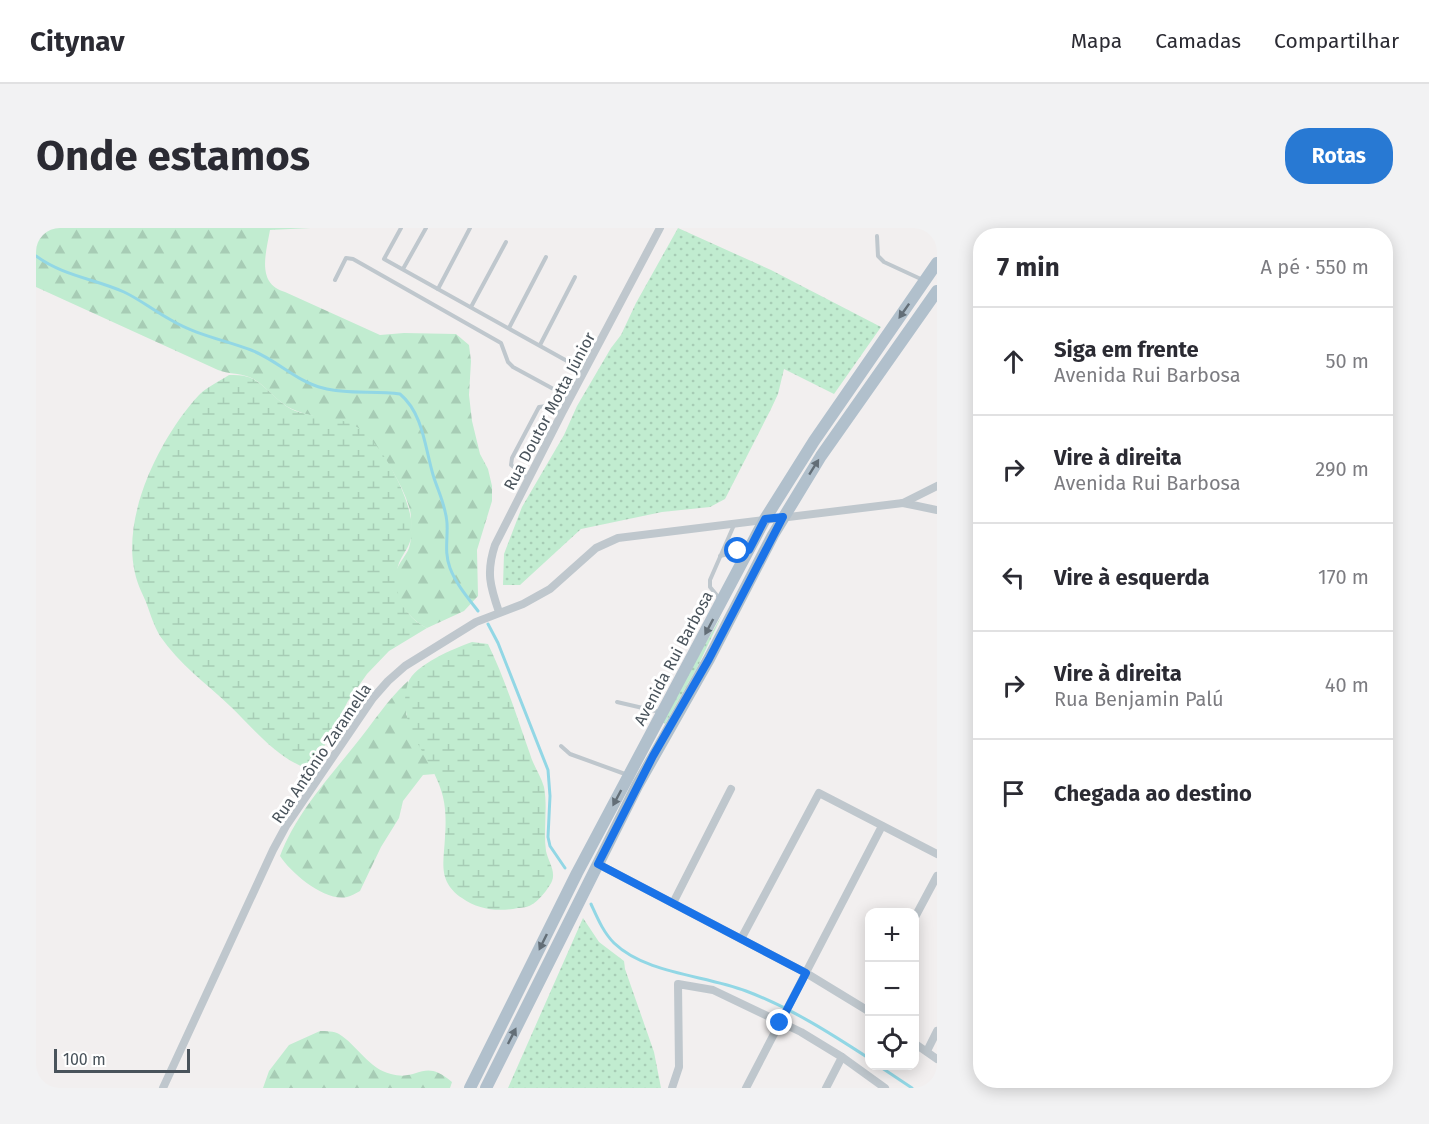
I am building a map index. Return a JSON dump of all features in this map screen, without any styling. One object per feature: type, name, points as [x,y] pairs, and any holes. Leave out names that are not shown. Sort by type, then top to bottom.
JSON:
[{"type":"main road","name":"Avenida Rui Barbosa","points":[[470,1088],[577,873],[765,519],[814,441],[937,263]]},
{"type":"main road","name":"Avenida Rui Barbosa","points":[[486,1088],[653,756],[709,659],[783,517],[827,448],[934,299]]},
{"type":"street","name":"Rua Doutor Motta Júnior","points":[[499,612],[490,586],[489,575],[495,545],[562,412],[571,399],[660,228]]},
{"type":"street","points":[[903,503],[937,486]]},
{"type":"street","name":"Rua Antônio Zaramella","points":[[163,1088],[286,826],[373,698],[405,666],[476,622],[523,604],[550,589],[586,557],[606,543],[633,534],[903,503]]},
{"type":"street","points":[[903,503],[937,510]]},
{"type":"street","points":[[673,903],[731,789]]},
{"type":"street","points":[[741,939],[819,793],[937,854]]},
{"type":"street","points":[[746,1088],[882,826]]},
{"type":"street","points":[[598,864],[806,973],[865,1007]]},
{"type":"street","points":[[919,911],[937,876]]},
{"type":"street","points":[[672,1088],[679,1067],[678,984],[713,990],[782,1019],[842,1057],[885,1088]]},
{"type":"street","points":[[927,1052],[937,1031]]},
{"type":"street","points":[[919,1046],[937,1059]]},
{"type":"street","points":[[826,1088],[842,1057]]},
{"type":"lane","points":[[401,228],[384,259],[585,371]]},
{"type":"lane","points":[[403,269],[426,228]]},
{"type":"lane","points":[[438,289],[470,228]]},
{"type":"lane","points":[[877,236],[878,256],[884,262],[925,281]]},
{"type":"lane","points":[[471,307],[506,242]]},
{"type":"lane","points":[[509,328],[546,257]]},
{"type":"lane","points":[[335,279],[346,258],[353,259],[501,343],[508,362],[513,367],[571,399]]},
{"type":"lane","points":[[540,345],[576,277]]},
{"type":"lane","points":[[529,479],[511,465],[512,458],[538,407],[546,406],[562,412]]},
{"type":"lane","points":[[722,601],[710,587],[710,580],[735,523]]},
{"type":"lane","points":[[720,556],[749,550]]},
{"type":"lane","points":[[617,702],[663,713]]},
{"type":"lane","points":[[561,746],[570,754],[629,775]]},
{"type":"green space","points":[[36,228],[311,228],[270,230],[265,267],[266,275],[276,288],[380,335],[456,334],[469,345],[471,361],[469,395],[472,421],[480,454],[488,469],[492,486],[492,501],[477,550],[478,596],[464,611],[427,628],[415,620],[400,600],[395,585],[397,569],[410,545],[409,507],[396,476],[371,440],[362,432],[343,422],[313,416],[286,406],[254,379],[218,370],[36,287]]},
{"type":"green space","points":[[678,228],[771,270],[881,327],[834,394],[784,369],[778,394],[725,499],[710,507],[662,512],[581,529],[520,585],[503,585],[504,554],[522,507],[564,435],[577,406],[621,335],[636,303]]},
{"type":"green space","points":[[229,375],[253,379],[291,409],[350,423],[357,427],[377,446],[386,459],[401,488],[411,517],[411,540],[399,563],[396,583],[406,609],[412,617],[427,628],[389,651],[367,674],[348,701],[317,760],[303,767],[273,748],[167,646],[158,632],[135,573],[132,550],[134,526],[139,502],[158,454],[171,432],[199,395]]},
{"type":"green space","points":[[722,615],[698,666],[665,724],[663,722],[686,677]]},
{"type":"green space","points":[[472,642],[488,644],[544,787],[546,851],[553,877],[540,898],[530,906],[503,910],[489,909],[468,902],[454,892],[449,885],[445,878],[443,863],[446,822],[443,797],[406,713],[405,699],[412,676],[436,658]]},
{"type":"green space","points":[[408,681],[406,714],[435,774],[423,775],[403,801],[399,818],[381,847],[360,891],[347,897],[329,895],[300,878],[280,856],[313,798],[387,704]]},
{"type":"green space","points":[[583,918],[599,942],[624,961],[654,1052],[661,1088],[508,1088]]},
{"type":"green space","points":[[320,1031],[339,1034],[383,1071],[400,1076],[434,1071],[452,1082],[450,1088],[263,1088],[269,1071],[289,1045]]},
{"type":"waterway","points":[[36,256],[68,273],[124,292],[190,330],[260,354],[314,385],[332,390],[400,394],[408,402],[419,422],[444,506],[447,523],[447,556],[450,568],[478,611]]},
{"type":"waterway","points":[[488,624],[498,643],[548,770],[550,796],[548,837],[550,846],[565,868]]},
{"type":"waterway","points":[[591,904],[607,934],[627,953],[659,968],[730,986],[763,998],[810,1022],[865,1056]]},
{"type":"waterway","points":[[885,1070],[912,1088]]},
{"type":"route","points":[[738,551],[749,550],[765,519],[783,517],[709,659],[653,756],[598,864],[806,973],[780,1023]]}]
